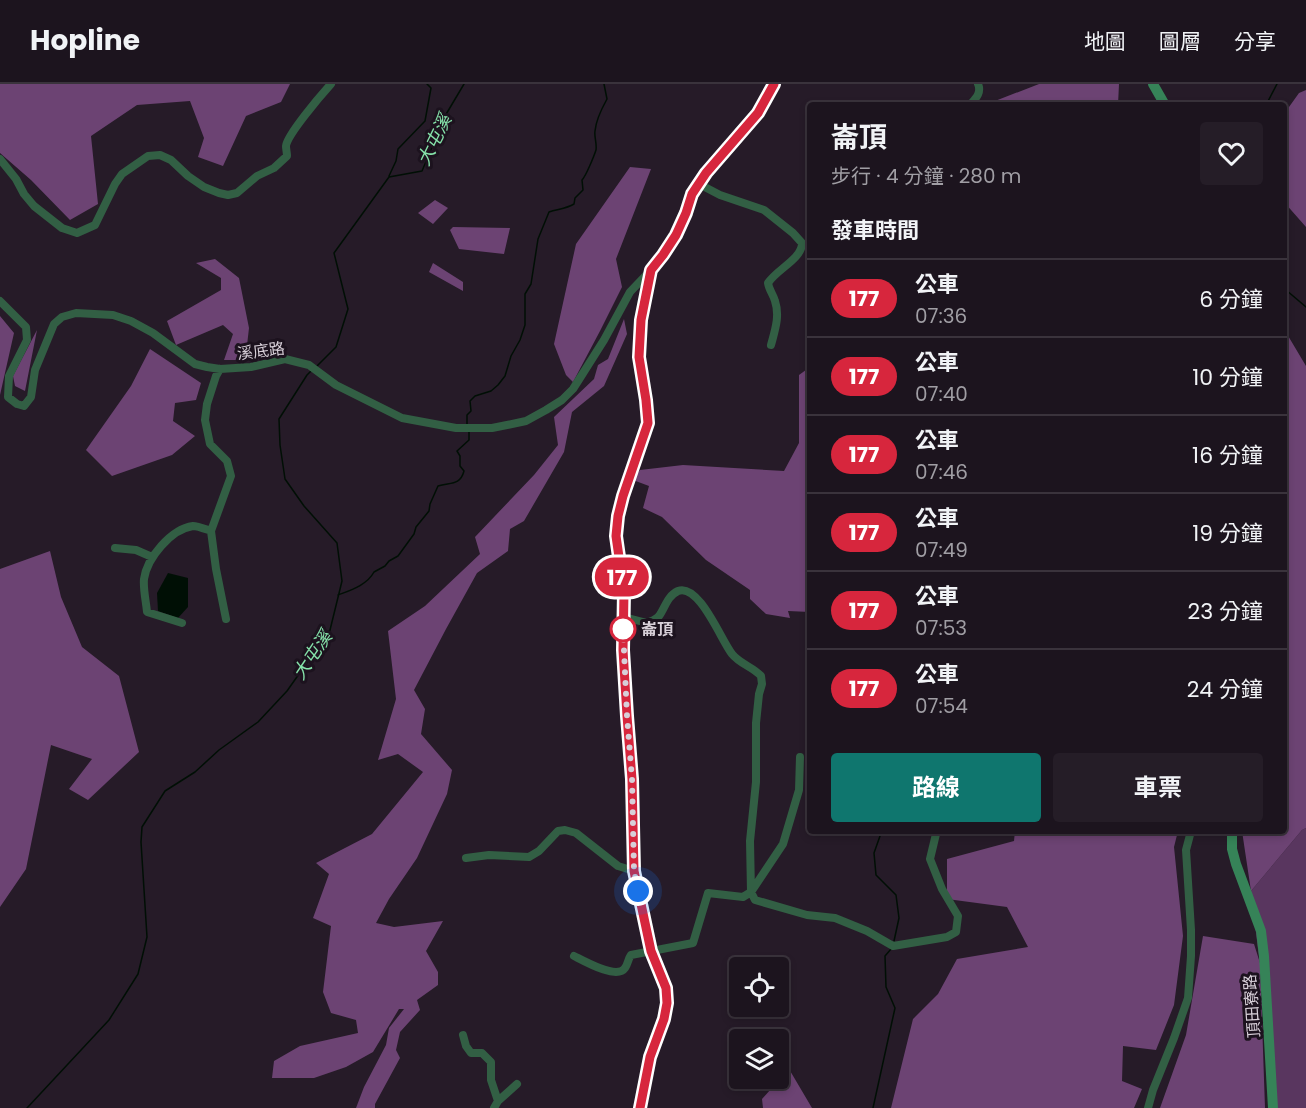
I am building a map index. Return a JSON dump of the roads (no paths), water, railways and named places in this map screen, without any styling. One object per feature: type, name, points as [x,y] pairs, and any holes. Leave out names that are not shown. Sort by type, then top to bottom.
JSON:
[{"type":"street","points":[[0,159],[34,207],[62,228],[77,232],[95,225],[122,174],[148,156],[160,155],[171,160],[204,187],[228,195],[237,192],[257,176],[274,168],[287,156],[286,145],[291,135],[330,84]]},
{"type":"street","points":[[640,1108],[650,1057],[664,1019],[667,1003],[666,988],[651,951],[634,871],[632,779],[625,683],[624,592],[616,536],[623,496],[648,423],[639,357],[641,320],[651,270],[676,235],[692,194],[706,173],[758,113],[774,84]]},
{"type":"street","points":[[973,102],[978,96],[980,87],[978,84]]},
{"type":"street","points":[[1153,84],[1163,102]]},
{"type":"street","points":[[699,184],[720,195],[764,210],[802,243],[802,249],[798,255],[768,283],[775,300],[778,318],[771,345]]},
{"type":"street","name":"溪底路","points":[[0,301],[26,327],[27,340],[9,376],[8,397],[24,406],[31,397],[35,370],[54,324],[62,317],[76,313],[113,315],[131,321],[153,333],[195,364],[207,368],[251,367],[285,359],[309,365],[336,385],[402,418],[468,429],[492,428],[526,421],[562,400],[573,389],[604,340],[630,292],[651,270]]},
{"type":"street","points":[[220,369],[207,404],[205,420],[210,444],[228,461],[231,476],[211,531],[226,619]]},
{"type":"street","points":[[182,623],[147,612],[144,579],[152,557],[182,530],[195,526],[211,531]]},
{"type":"street","points":[[115,548],[136,550],[152,557]]},
{"type":"street","points":[[624,617],[647,623],[658,618],[674,594],[681,590],[689,591],[698,599],[732,654],[761,676],[762,684],[756,723],[756,782],[750,841],[751,892],[755,900],[807,915],[834,918],[867,931],[893,946],[947,937],[956,932],[958,916],[942,889],[930,859],[936,834]]},
{"type":"street","points":[[574,956],[617,973],[625,969],[631,955],[693,944],[708,893],[743,897],[751,892],[783,844],[799,790],[800,757]]},
{"type":"street","points":[[466,858],[489,855],[529,857],[558,831],[565,830],[576,833],[618,866],[634,871]]},
{"type":"street","points":[[1148,1108],[1188,998],[1191,930],[1186,849],[1190,834]]},
{"type":"street","name":"頂田寮路","points":[[1232,834],[1232,849],[1260,931],[1264,956],[1274,1093],[1273,1108]]},
{"type":"street","points":[[463,1035],[471,1053],[482,1053],[491,1062],[491,1080],[496,1104]]},
{"type":"street","points":[[496,1104],[517,1084]]},
{"type":"waterway","points":[[389,176],[396,161],[398,149],[425,121],[431,88],[427,84]]},
{"type":"waterway","name":"大屯溪","points":[[316,367],[336,347],[348,309],[334,253],[389,177],[422,171],[445,116],[464,84]]},
{"type":"waterway","points":[[467,424],[467,415],[471,411],[470,401],[475,396],[491,391],[498,385],[505,376],[511,356],[520,340],[525,325],[525,294],[531,284],[538,239],[549,212],[574,204],[575,198],[583,190],[582,180],[596,150],[597,123],[607,99],[604,84]]},
{"type":"waterway","points":[[1268,102],[1277,84]]},
{"type":"waterway","points":[[1287,291],[1306,307]]},
{"type":"waterway","name":"大屯溪","points":[[27,1108],[109,1020],[138,974],[147,937],[142,827],[165,791],[195,772],[219,750],[258,722],[287,691],[330,630],[342,581],[337,543],[304,506],[285,479],[280,445],[279,419],[312,370]]},
{"type":"waterway","points":[[338,595],[363,584],[374,572],[398,556],[429,511],[438,486],[454,483],[460,479],[464,471],[460,466],[460,456],[457,451],[469,440],[469,432]]},
{"type":"waterway","points":[[878,834],[880,836],[874,853],[876,875],[896,895],[899,918],[894,941]]},
{"type":"waterway","points":[[873,1108],[895,1008],[886,987],[885,956],[891,949]]},
{"type":"place","name":"崙頂","points":[[623,629]]}]
